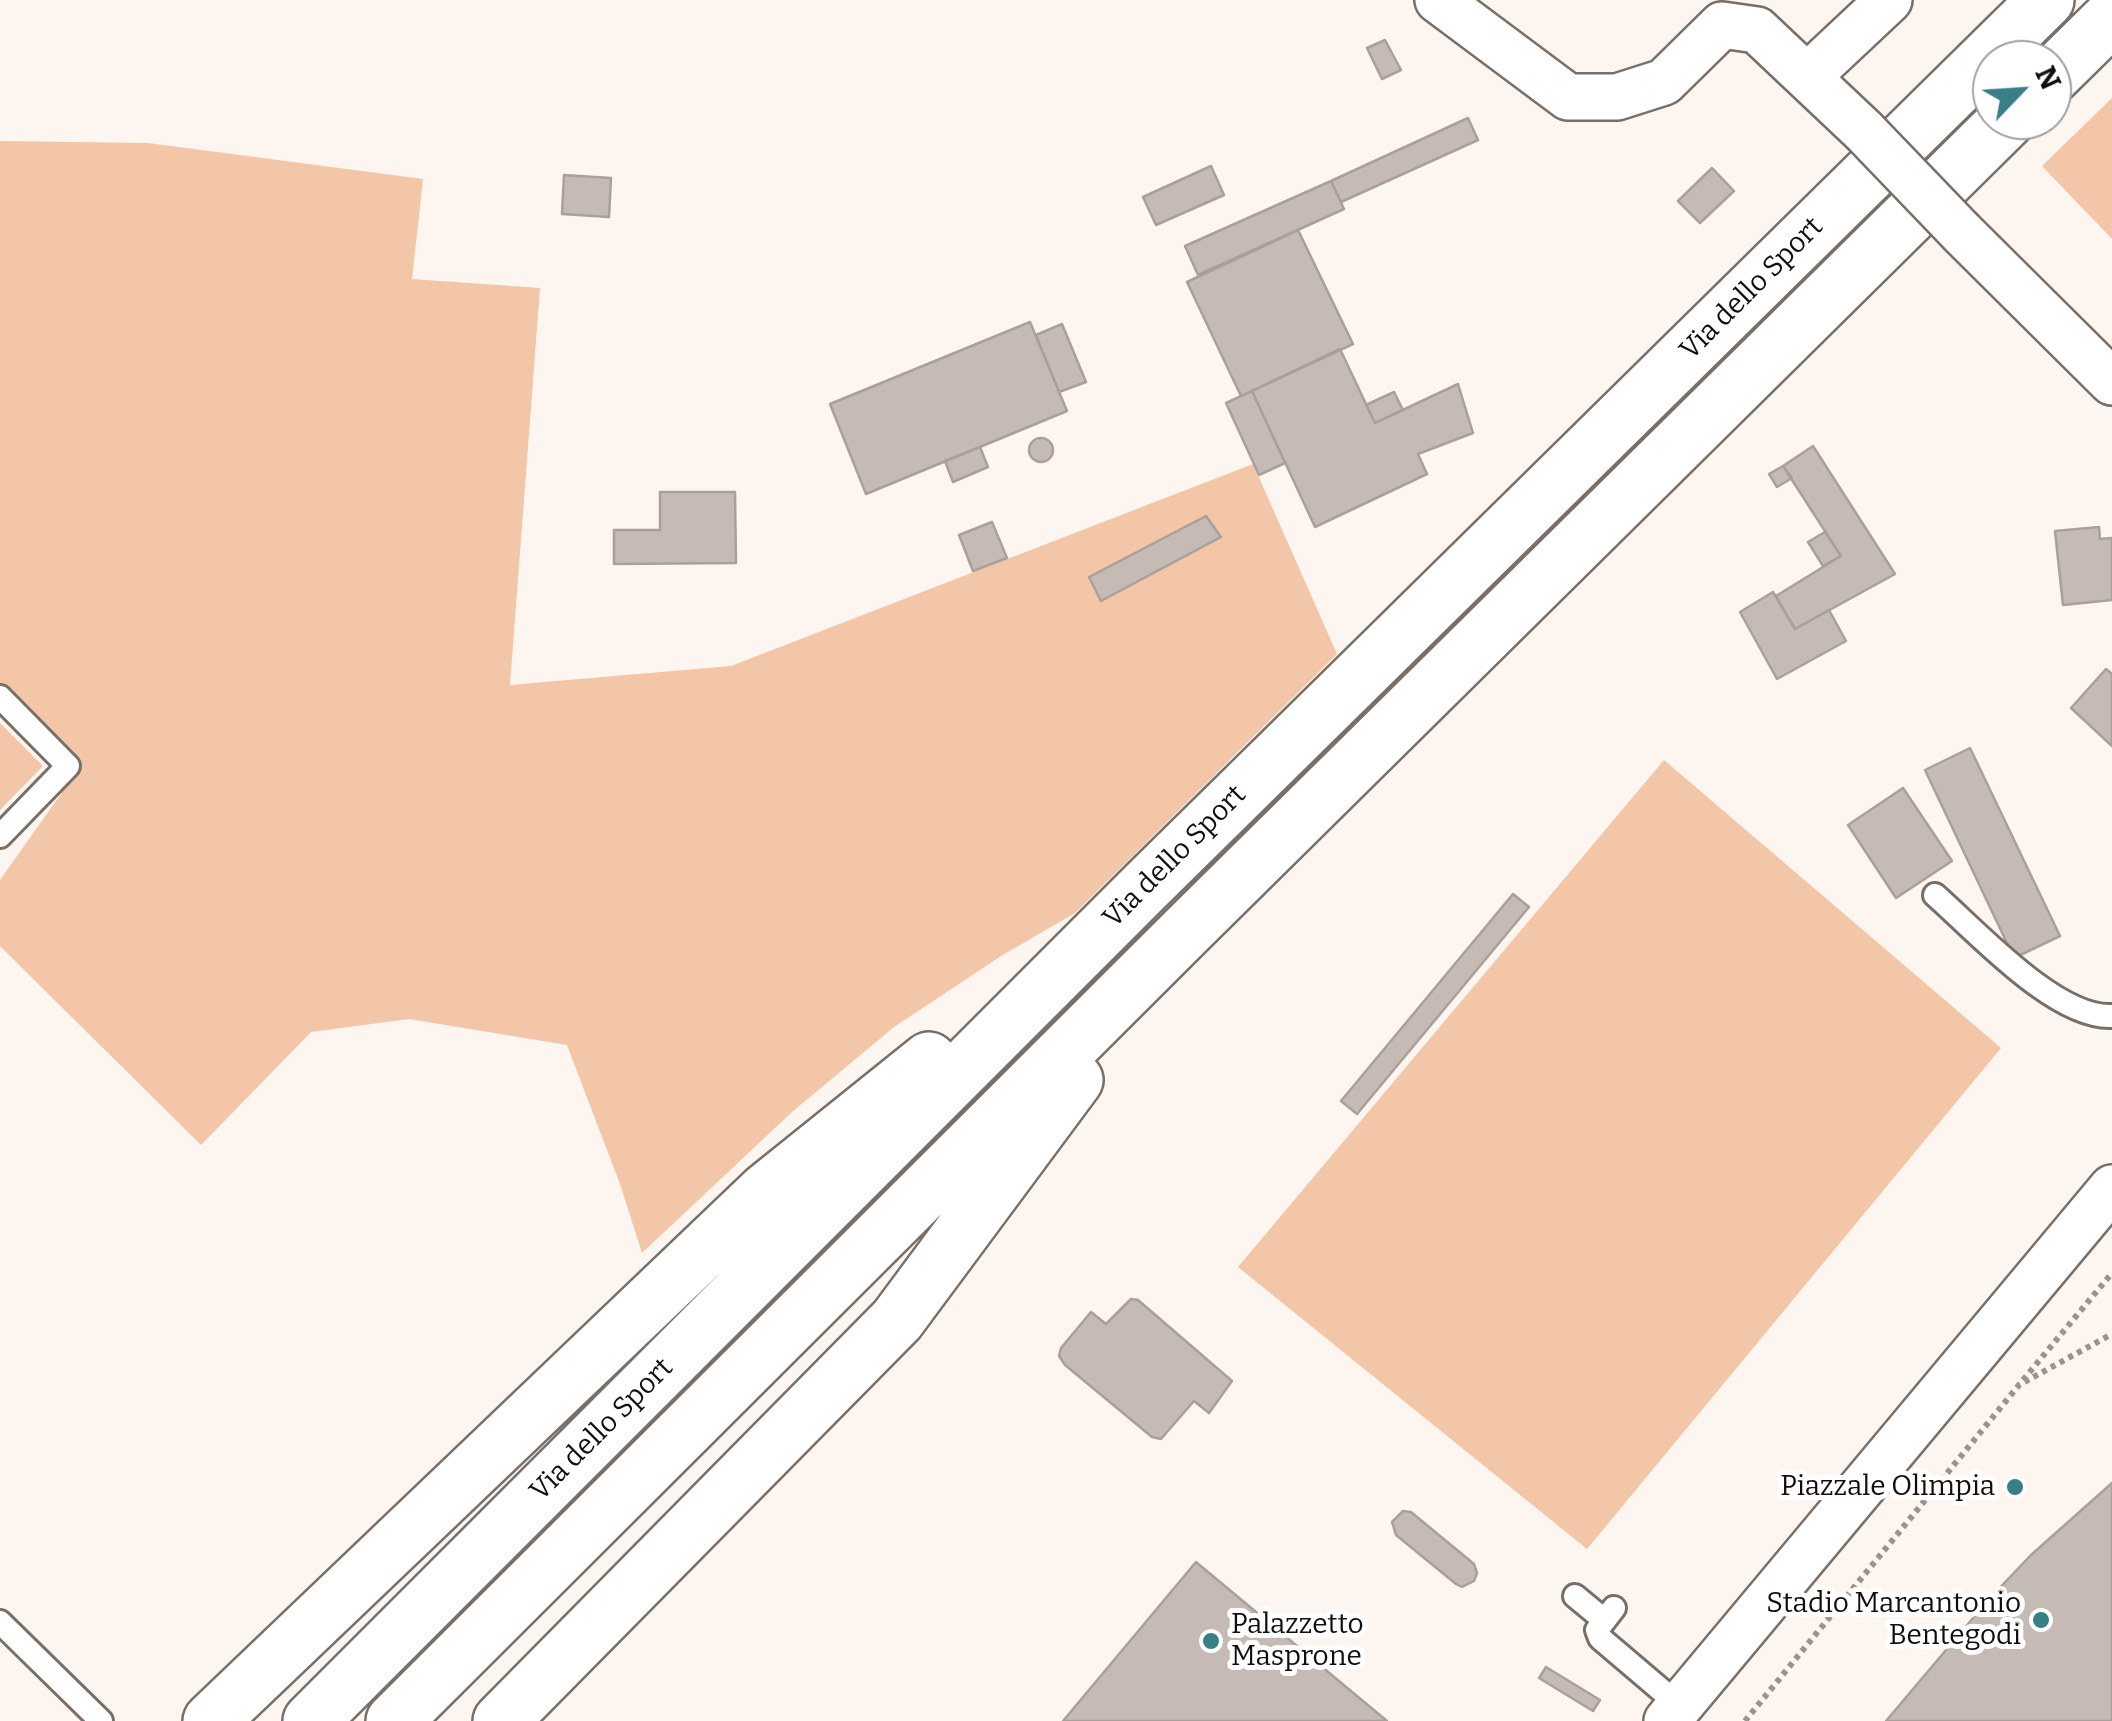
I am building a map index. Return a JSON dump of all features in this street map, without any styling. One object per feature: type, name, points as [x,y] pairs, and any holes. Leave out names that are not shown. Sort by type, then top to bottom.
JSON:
[{"type":"street","points":[[1438,0],[1568,97],[1617,97],[1664,82],[1722,25],[1757,30],[1864,131],[2112,382]]},
{"type":"street","points":[[1808,76],[1889,0]]},
{"type":"street","name":"Via dello Sport","points":[[310,1721],[1146,886],[2046,0]]},
{"type":"street","points":[[2072,56],[2112,17]]},
{"type":"street","name":"Via dello Sport","points":[[394,1721],[1987,140]]},
{"type":"street","points":[[210,1721],[766,1191],[1146,886]]},
{"type":"street","points":[[502,1721],[897,1320],[1186,931]]},
{"type":"street","points":[[1673,1713],[2112,1188]]},
{"type":"lane","points":[[0,696],[68,766],[0,836]]},
{"type":"lane","points":[[1936,894],[2053,998],[2090,1016],[2112,1016]]},
{"type":"lane","points":[[1576,1596],[1609,1614],[1597,1630],[1600,1638],[1673,1713]]},
{"type":"lane","points":[[0,1622],[101,1721]]},
{"type":"path","points":[[1744,1721],[2112,1274]]},
{"type":"path","points":[[2019,1385],[2112,1334]]},
{"type":"shaded area","points":[[2112,98],[2112,239],[2042,166]]},
{"type":"shaded area","points":[[0,141],[148,143],[423,179],[412,279],[540,288],[510,685],[731,666],[1253,464],[1337,654],[1075,913],[1001,956],[894,1027],[792,1112],[642,1253],[567,1045],[409,1019],[311,1032],[201,1145],[0,946],[0,880],[78,770],[0,685]]},
{"type":"shaded area","points":[[0,723],[43,766],[0,810]]},
{"type":"shaded area","points":[[1664,760],[2001,1048],[1587,1549],[1238,1267]]},
{"type":"building","points":[[1385,40],[1401,70],[1382,79],[1367,48]]},
{"type":"building","points":[[1468,118],[1478,140],[1341,202],[1331,181]]},
{"type":"building","points":[[1211,166],[1224,195],[1156,225],[1143,197]]},
{"type":"building","points":[[1712,168],[1734,191],[1700,223],[1678,201]]},
{"type":"building","points":[[564,175],[611,178],[609,217],[562,214]]},
{"type":"building","points":[[1331,181],[1344,209],[1198,275],[1185,246]]},
{"type":"building","points":[[1298,230],[1353,344],[1241,396],[1187,282]]},
{"type":"building","points":[[1030,322],[1067,411],[866,494],[830,404]]},
{"type":"building","points":[[1062,324],[1086,382],[1059,392],[1036,335]]},
{"type":"building","points":[[1340,349],[1375,423],[1458,384],[1473,433],[1418,454],[1427,474],[1315,527],[1252,391]]},
{"type":"building","points":[[1252,391],[1285,463],[1259,475],[1226,403]]},
{"type":"building","points":[[1394,392],[1403,410],[1375,423],[1366,405]]},
{"type":"building","points":[[1041,438],[1053,450],[1041,462],[1029,450]]},
{"type":"building","points":[[1813,446],[1895,574],[1795,629],[1776,596],[1841,556],[1783,466]]},
{"type":"building","points":[[980,447],[988,467],[953,482],[945,461]]},
{"type":"building","points":[[1783,466],[1792,478],[1777,487],[1769,474]]},
{"type":"building","points":[[660,492],[735,492],[736,563],[614,564],[614,530],[660,530]]},
{"type":"building","points":[[1206,516],[1221,537],[1101,601],[1089,577]]},
{"type":"building","points":[[992,522],[1007,558],[973,571],[959,535]]},
{"type":"building","points":[[2099,527],[2100,539],[2112,538],[2112,600],[2063,605],[2055,531]]},
{"type":"building","points":[[1825,532],[1841,556],[1823,566],[1808,542]]},
{"type":"building","points":[[1773,592],[1795,629],[1829,610],[1846,641],[1777,679],[1740,612]]},
{"type":"building","points":[[2106,669],[2112,674],[2112,746],[2071,708]]},
{"type":"building","points":[[1970,748],[2060,936],[2014,958],[1925,770]]},
{"type":"building","points":[[1903,788],[1952,861],[1896,898],[1848,825]]},
{"type":"building","points":[[1513,894],[1529,907],[1357,1114],[1341,1101]]},
{"type":"building","points":[[1131,1299],[1138,1300],[1232,1381],[1209,1413],[1194,1401],[1161,1439],[1152,1437],[1059,1356],[1061,1348],[1091,1312],[1106,1324]]},
{"type":"building","name":"Stadio Marcantonio Bentegodi","points":[[2112,1483],[2112,1721],[1886,1721],[1990,1598],[2031,1555]]},
{"type":"building","points":[[1403,1511],[1411,1512],[1474,1564],[1474,1581],[1462,1587],[1456,1584],[1396,1535],[1392,1522]]},
{"type":"building","name":"Palazzetto Masprone","points":[[1196,1562],[1387,1721],[1063,1721]]},
{"type":"building","points":[[1546,1667],[1600,1700],[1593,1711],[1539,1678]]},
{"type":"place","name":"Piazzale Olimpia","points":[[2015,1487]]},
{"type":"place","name":"Stadio Marcantonio Bentegodi","points":[[2041,1620]]},
{"type":"place","name":"Palazzetto Masprone","points":[[1211,1641]]}]
